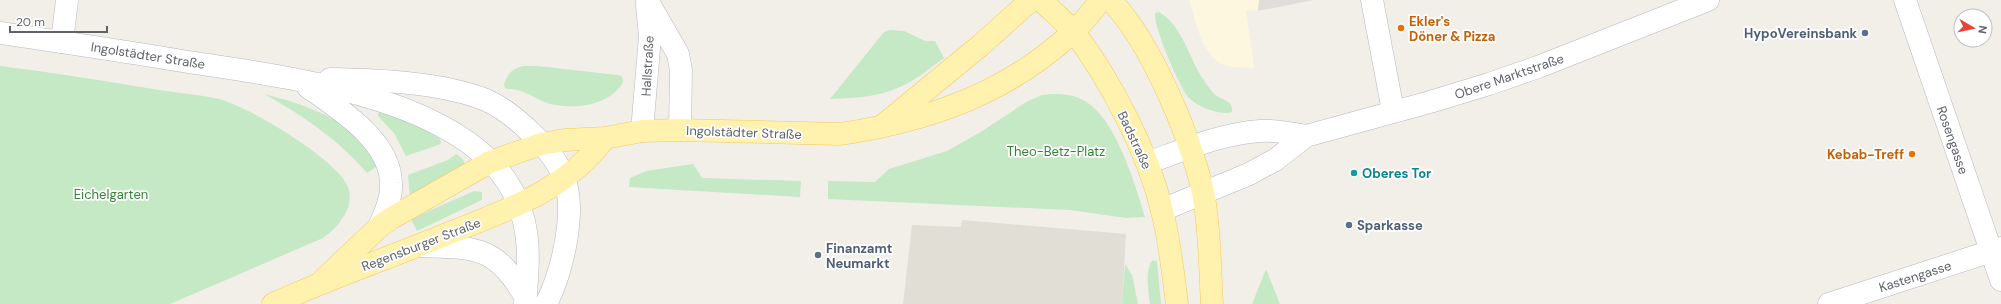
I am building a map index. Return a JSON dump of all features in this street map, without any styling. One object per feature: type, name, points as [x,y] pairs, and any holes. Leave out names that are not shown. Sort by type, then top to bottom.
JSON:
[{"type":"main road","name":"Ingolstädter Straße","points":[[882,126],[982,44],[1031,0]]},
{"type":"main road","name":"Badstraße","points":[[1041,0],[1073,32],[1105,81],[1131,128],[1147,162],[1162,210],[1169,240],[1177,304]]},
{"type":"main road","name":"Ingolstädter Straße","points":[[490,162],[541,144],[565,140],[605,138],[642,131],[680,130],[823,134],[850,133],[950,108],[991,91],[1025,68],[1073,32],[1101,0]]},
{"type":"main road","points":[[1110,0],[1138,35],[1154,64],[1190,148],[1203,194],[1206,213],[1212,304]]},
{"type":"main road","points":[[519,206],[565,178],[590,158],[605,138]]},
{"type":"main road","name":"Regensburger Straße","points":[[322,281],[379,227],[490,162]]},
{"type":"main road","name":"Regensburger Straße","points":[[273,304],[322,281],[418,246],[519,206]]},
{"type":"street","points":[[62,42],[67,0]]},
{"type":"street","name":"Hallstraße","points":[[647,0],[672,43],[680,63],[680,130]]},
{"type":"street","name":"Hallstraße","points":[[642,131],[650,38],[647,0]]},
{"type":"street","points":[[1372,0],[1393,112]]},
{"type":"street","name":"Obere Marktstraße","points":[[1162,210],[1264,167],[1306,136],[1461,93],[1538,67],[1708,0]]},
{"type":"street","name":"Rosengasse","points":[[1906,0],[1996,250],[2001,280]]},
{"type":"street","name":"Ingolstädter Straße","points":[[0,33],[295,79],[406,110],[460,136],[490,162]]},
{"type":"street","points":[[295,79],[345,113],[363,129],[378,147],[390,173],[391,183],[389,202],[379,227]]},
{"type":"street","name":"Ingolstädter Straße","points":[[295,79],[373,80],[417,84],[455,92],[484,100],[498,106],[526,127],[541,144]]},
{"type":"street","name":"Obere Marktstraße","points":[[1147,162],[1238,134],[1258,131],[1306,136]]},
{"type":"street","points":[[532,302],[558,278],[566,244],[568,212],[565,178],[541,144]]},
{"type":"street","points":[[490,162],[511,189],[524,221],[529,255],[532,302]]},
{"type":"street","points":[[418,246],[471,249],[492,256],[508,270],[532,302]]},
{"type":"street","name":"Kastengasse","points":[[1829,304],[1996,250]]},
{"type":"shaded area","points":[[1189,0],[1259,0],[1258,11],[1246,10],[1254,68],[1232,67],[1219,63],[1212,57],[1202,42]]},
{"type":"shaded area","points":[[1259,0],[1314,0],[1258,11]]},
{"type":"shaded area","points":[[962,220],[1126,234],[1122,304],[903,304],[912,225],[961,227]]},
{"type":"green space","points":[[1159,12],[1174,25],[1207,85],[1214,94],[1231,105],[1232,112],[1216,112],[1198,105],[1189,98],[1168,57],[1158,30],[1155,13]]},
{"type":"green space","points":[[890,30],[904,31],[925,41],[935,41],[944,58],[912,81],[892,90],[866,96],[830,99],[884,32]]},
{"type":"green space","name":"Eichelgarten","points":[[0,66],[201,96],[219,99],[232,104],[270,123],[310,149],[328,163],[341,176],[348,187],[350,194],[347,209],[340,222],[323,238],[170,304],[0,304]]},
{"type":"green space","points":[[524,66],[538,66],[617,75],[622,76],[623,82],[617,90],[601,101],[581,106],[560,106],[547,103],[521,91],[505,88],[504,84],[509,74],[517,68]]},
{"type":"green space","points":[[264,94],[301,105],[326,115],[338,122],[358,137],[379,165],[367,173],[332,139],[319,129]]},
{"type":"green space","name":"Theo-Betz-Platz","points":[[1042,95],[1069,95],[1085,101],[1096,110],[1106,122],[1123,153],[1136,187],[1145,217],[1126,218],[1070,210],[828,199],[828,181],[875,182],[889,169],[947,151],[979,133],[1028,101]]},
{"type":"green space","points":[[379,109],[418,125],[440,139],[441,144],[406,156],[394,133],[378,116]]},
{"type":"green space","points":[[456,154],[463,159],[465,165],[410,197],[408,175],[448,160]]},
{"type":"green space","points":[[693,164],[702,178],[801,181],[800,197],[629,187],[630,178],[646,171]]},
{"type":"green space","points":[[474,191],[482,192],[482,200],[417,231],[411,219]]},
{"type":"green space","points":[[1153,260],[1157,262],[1161,304],[1150,304],[1148,275],[1150,264]]},
{"type":"green space","points":[[1125,264],[1132,275],[1138,304],[1122,304]]},
{"type":"green space","points":[[1266,269],[1280,304],[1252,304]]},
{"type":"place","name":"Ekler's Döner & Pizza","points":[[1401,28]]},
{"type":"place","name":"HypoVereinsbank","points":[[1865,33]]},
{"type":"place","name":"Kebab-Treff","points":[[1912,154]]},
{"type":"place","name":"Oberes Tor","points":[[1354,173]]},
{"type":"place","name":"Sparkasse","points":[[1349,225]]},
{"type":"place","name":"Finanzamt Neumarkt","points":[[818,255]]}]
